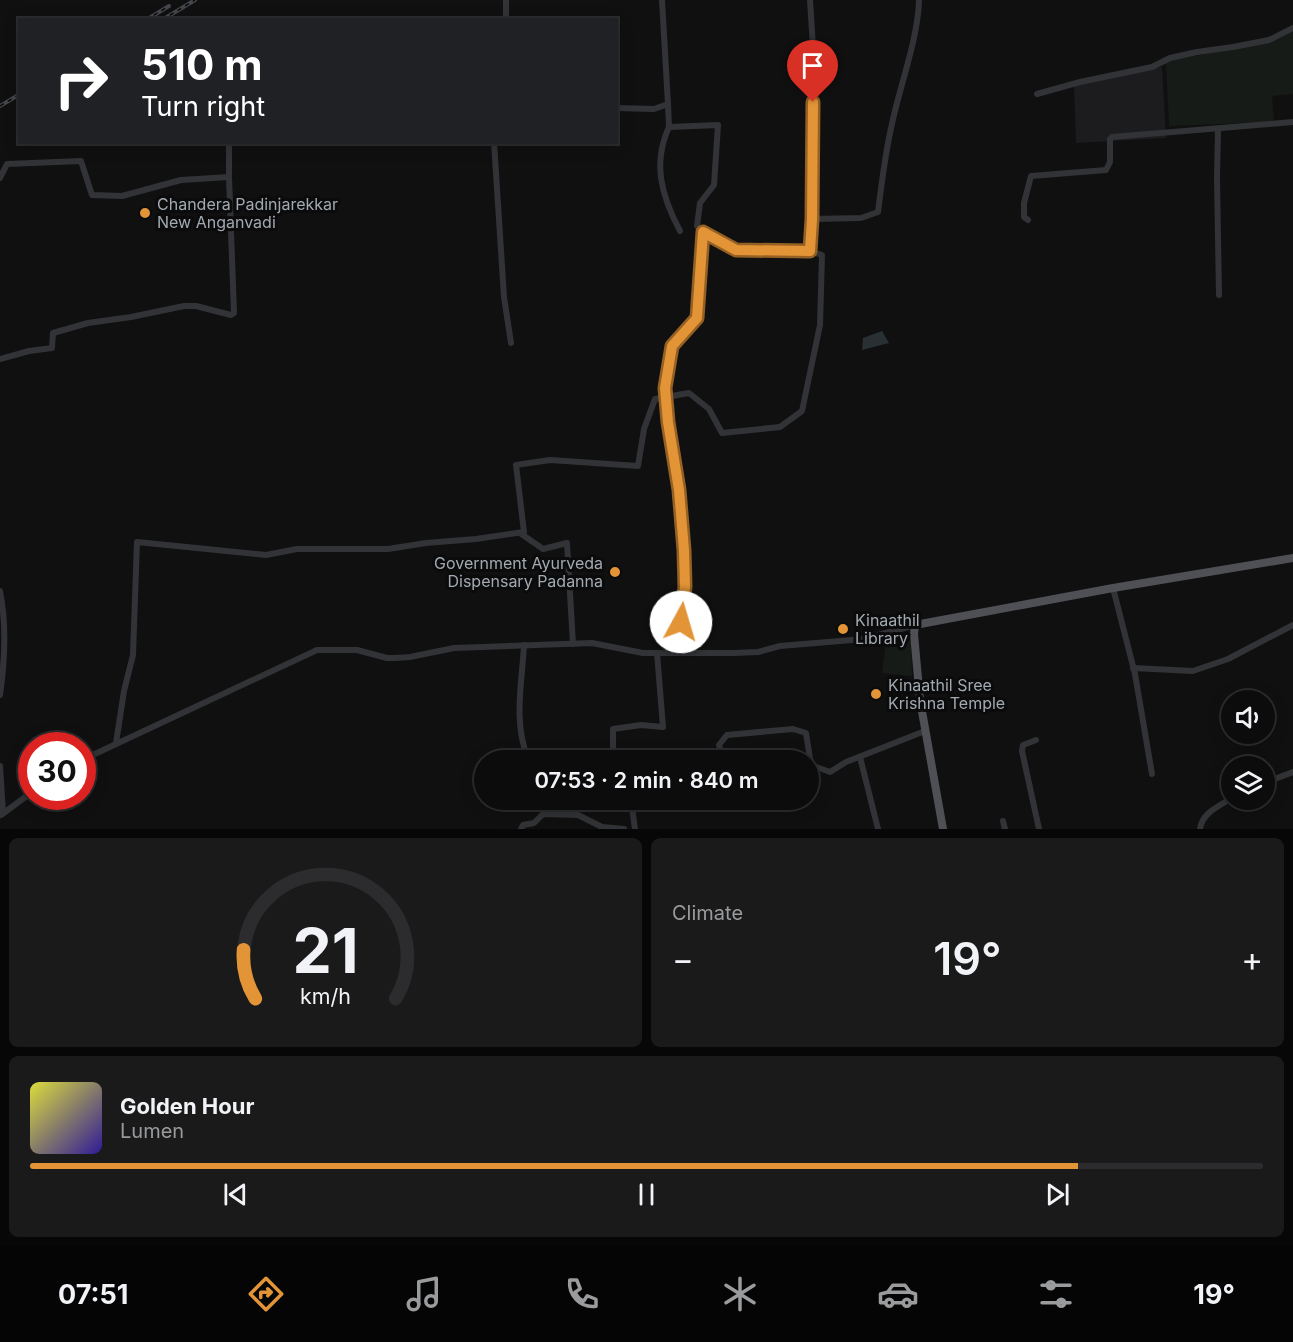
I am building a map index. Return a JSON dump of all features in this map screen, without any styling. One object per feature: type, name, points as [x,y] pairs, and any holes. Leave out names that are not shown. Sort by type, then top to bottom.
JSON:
[{"type":"main road","points":[[943,829],[920,700],[915,625],[1113,588],[1293,558]]},
{"type":"street","points":[[506,0],[506,18]]},
{"type":"street","points":[[662,0],[669,127],[661,148],[660,170],[667,206],[680,231]]},
{"type":"street","points":[[810,0],[813,47],[810,251]]},
{"type":"street","points":[[812,219],[861,218],[878,212],[887,147],[904,81],[919,0]]},
{"type":"street","points":[[1037,94],[1080,82],[1152,67],[1170,58],[1269,40],[1293,28]]},
{"type":"street","points":[[618,108],[654,109],[668,104]]},
{"type":"street","points":[[1028,220],[1024,217],[1024,203],[1031,176],[1106,170],[1110,162],[1110,139],[1112,137],[1293,122]]},
{"type":"street","points":[[116,743],[122,700],[133,655],[137,542],[266,555],[297,549],[388,549],[520,533],[524,532],[516,465],[550,460],[638,466],[644,429],[655,399],[690,393],[709,409],[722,433],[780,427],[802,411],[820,326],[822,255],[810,251],[736,250],[703,232],[697,226],[700,203],[714,185],[718,125],[669,127]]},
{"type":"street","points":[[1218,129],[1219,295]]},
{"type":"street","points":[[0,358],[52,348],[53,333],[88,323],[184,306],[196,306],[231,315],[234,313],[229,144]]},
{"type":"street","points":[[494,144],[504,297],[511,343]]},
{"type":"street","points":[[0,178],[7,164],[81,161],[92,195],[122,196],[181,180],[229,177]]},
{"type":"street","points":[[685,653],[681,622],[685,587],[684,550],[678,481],[665,388],[672,346],[697,318],[703,232]]},
{"type":"street","points":[[520,533],[543,549],[567,543],[573,644]]},
{"type":"street","points":[[1113,588],[1133,668],[1152,774]]},
{"type":"street","points":[[0,591],[4,611],[5,638],[0,695]]},
{"type":"street","points":[[96,753],[317,650],[357,650],[387,658],[410,657],[454,648],[573,644],[603,644],[643,653],[758,652],[780,646],[864,639],[915,625]]},
{"type":"street","points":[[1133,668],[1193,671],[1228,659],[1293,625]]},
{"type":"street","points":[[524,645],[518,703],[520,736],[525,750]]},
{"type":"street","points":[[613,750],[613,729],[641,725],[663,727],[657,653]]},
{"type":"street","points":[[720,750],[719,745],[728,735],[793,729],[806,733],[809,750]]},
{"type":"street","points":[[819,768],[830,772],[846,762],[925,730]]},
{"type":"street","points":[[1036,740],[1023,745],[1022,751],[1039,829]]},
{"type":"street","points":[[860,756],[878,829]]},
{"type":"street","points":[[0,766],[2,814]]},
{"type":"street","points":[[1275,779],[1293,772]]},
{"type":"street","points":[[2,814],[18,802]]},
{"type":"street","points":[[1200,829],[1203,819],[1209,812],[1221,805]]},
{"type":"street","points":[[632,810],[634,829]]},
{"type":"street","points":[[521,829],[523,825],[534,823],[543,814],[578,815],[602,827],[624,829]]},
{"type":"street","points":[[1003,821],[1005,829]]},
{"type":"shaded area","points":[[1293,30],[1293,94],[1272,96],[1274,122],[1169,126],[1166,61],[1267,43]]},
{"type":"shaded area","points":[[1162,67],[1166,138],[1076,143],[1074,84]]},
{"type":"shaded area","points":[[882,331],[889,343],[862,350],[863,338]]},
{"type":"shaded area","points":[[911,641],[912,676],[882,673],[886,643]]},
{"type":"railway","points":[[165,18],[195,0]]},
{"type":"railway","points":[[149,18],[169,6]]},
{"type":"railway","points":[[0,106],[18,95]]},
{"type":"place","name":"Chandera Padinjarekkar New Anganvadi","points":[[145,213]]},
{"type":"place","name":"Government Ayurveda Dispensary Padanna","points":[[615,572]]},
{"type":"place","name":"Kinaathil Library","points":[[843,629]]},
{"type":"place","name":"Kinaathil Sree Krishna Temple","points":[[876,694]]},
{"type":"route","points":[[681,622],[685,587],[684,550],[675,454],[668,422],[665,388],[672,346],[697,318],[703,232],[736,250],[810,251],[813,102]]}]
